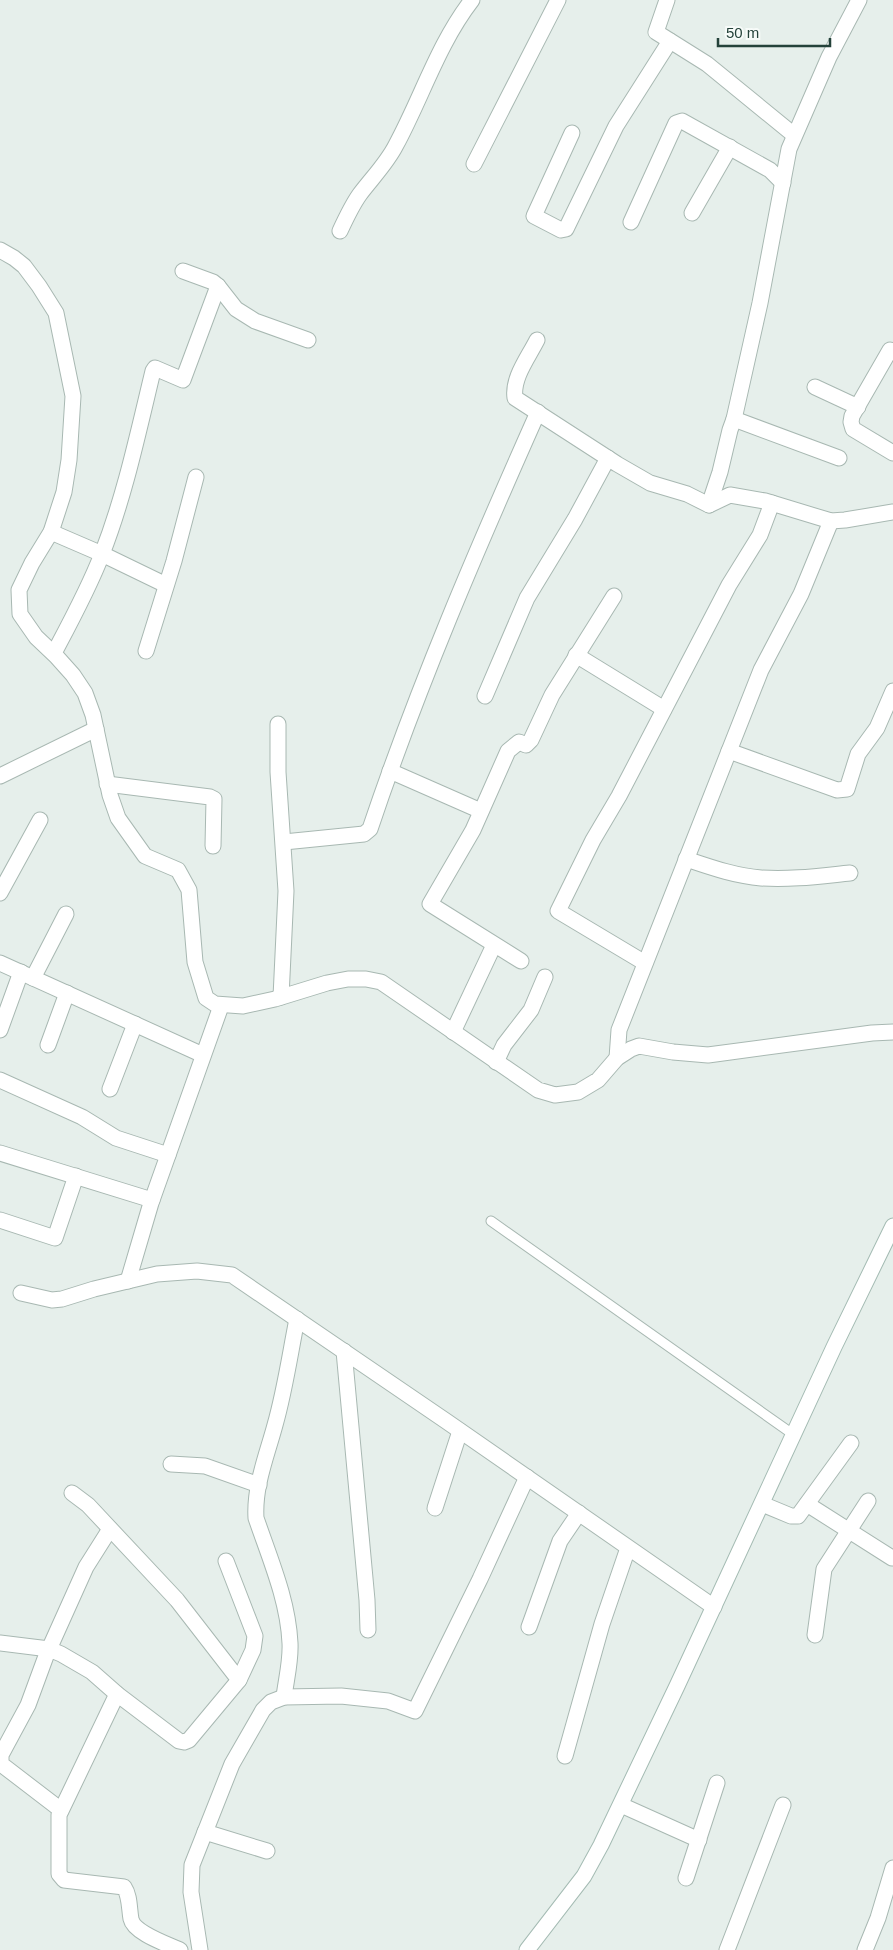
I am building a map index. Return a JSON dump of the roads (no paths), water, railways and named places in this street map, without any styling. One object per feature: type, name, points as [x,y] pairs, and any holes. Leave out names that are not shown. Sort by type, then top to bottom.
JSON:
[{"type":"street","points":[[340,231],[355,202],[396,147],[452,27],[472,0]]},
{"type":"street","points":[[474,164],[558,0]]},
{"type":"street","points":[[667,0],[656,32],[707,64],[794,135]]},
{"type":"street","points":[[709,505],[734,419],[760,303],[789,149],[829,56],[859,0]]},
{"type":"street","points":[[572,133],[534,216],[561,230],[566,229],[616,126],[670,41]]},
{"type":"street","points":[[631,222],[676,123],[682,121],[770,170],[783,183]]},
{"type":"street","points":[[692,213],[730,147]]},
{"type":"street","points":[[0,250],[24,266],[56,313],[73,396],[69,460],[64,492],[51,532],[32,563],[19,590],[20,614],[36,637],[54,653],[73,675],[85,693],[118,818],[145,856],[178,870],[189,890],[195,962],[200,984],[206,998],[221,1006],[242,1006],[327,983],[366,979],[381,982],[538,1090],[555,1095],[578,1092],[598,1080],[617,1058],[639,1046],[673,1052],[708,1055],[872,1033],[893,1032]]},
{"type":"street","points":[[183,270],[213,282],[226,298],[244,314],[263,325],[308,340]]},
{"type":"street","points":[[54,653],[91,581],[102,554],[127,480],[153,371],[155,368],[183,380],[218,286]]},
{"type":"street","points":[[537,340],[518,378],[514,389],[515,398],[650,483],[686,494],[709,505]]},
{"type":"street","points":[[890,350],[851,422],[853,429],[893,453]]},
{"type":"street","points":[[815,387],[858,406]]},
{"type":"street","points":[[284,842],[364,834],[370,828],[442,632],[538,412]]},
{"type":"street","points":[[734,419],[839,458]]},
{"type":"street","points":[[485,696],[527,598],[575,519],[608,458]]},
{"type":"street","points":[[146,651],[196,477]]},
{"type":"street","points":[[709,505],[730,495],[772,503],[831,521],[893,512]]},
{"type":"street","points":[[645,963],[558,911],[593,840],[619,796],[730,585],[760,535],[772,503]]},
{"type":"street","points":[[617,1058],[619,1030],[761,670],[801,594],[831,521]]},
{"type":"street","points":[[51,532],[166,585]]},
{"type":"street","points":[[521,961],[430,904],[473,830],[508,750],[519,742],[526,745],[531,740],[552,695],[614,596]]},
{"type":"street","points":[[576,655],[664,708]]},
{"type":"street","points":[[729,751],[837,790],[847,789],[858,754],[878,728],[893,691]]},
{"type":"street","points":[[278,724],[278,772],[286,890],[281,997]]},
{"type":"street","points":[[0,776],[96,729]]},
{"type":"street","points":[[390,771],[481,811]]},
{"type":"street","points":[[108,784],[210,796],[214,799],[213,846]]},
{"type":"street","points":[[0,893],[40,820]]},
{"type":"street","points":[[686,859],[724,871],[759,878],[802,878],[850,873]]},
{"type":"street","points":[[0,1030],[27,975],[66,914]]},
{"type":"street","points":[[453,1032],[494,945]]},
{"type":"street","points":[[0,963],[203,1055]]},
{"type":"street","points":[[496,1062],[504,1045],[531,1010],[545,977]]},
{"type":"street","points":[[48,1045],[67,993]]},
{"type":"street","points":[[128,1281],[152,1200],[221,1006]]},
{"type":"street","points":[[110,1089],[135,1024]]},
{"type":"street","points":[[0,1080],[82,1117],[116,1138],[168,1155]]},
{"type":"street","points":[[0,1153],[152,1200]]},
{"type":"street","points":[[0,1220],[56,1238],[76,1176]]},
{"type":"street","points":[[527,1950],[566,1902],[584,1876],[621,1805],[834,1347],[893,1226]]},
{"type":"street","points":[[21,1293],[52,1300],[157,1274],[197,1271],[232,1275],[460,1430],[714,1607]]},
{"type":"street","points":[[284,1697],[290,1645],[286,1616],[280,1587],[256,1518],[255,1507],[259,1485],[276,1424],[297,1319]]},
{"type":"street","points":[[344,1351],[368,1600],[368,1630]]},
{"type":"street","points":[[435,1508],[460,1430]]},
{"type":"street","points":[[762,1504],[791,1516],[798,1516],[851,1443]]},
{"type":"street","points":[[171,1464],[205,1466],[259,1485]]},
{"type":"street","points":[[200,1950],[190,1879],[192,1865],[232,1764],[263,1710],[272,1702],[284,1697],[361,1697],[388,1701],[415,1711],[480,1579],[527,1477]]},
{"type":"street","points":[[72,1493],[88,1505],[176,1600],[239,1680]]},
{"type":"street","points":[[815,1635],[824,1569],[868,1501]]},
{"type":"street","points":[[807,1504],[892,1558]]},
{"type":"street","points":[[529,1627],[560,1541],[579,1513]]},
{"type":"street","points":[[62,1810],[1,1764],[1,1755],[28,1705],[49,1649],[86,1567],[110,1529]]},
{"type":"street","points":[[565,1756],[602,1624],[628,1548]]},
{"type":"street","points":[[0,1643],[49,1649],[92,1672],[117,1694],[178,1741],[184,1742],[189,1740],[239,1680],[253,1650],[255,1636],[226,1561]]},
{"type":"street","points":[[117,1694],[59,1815],[59,1874],[64,1880],[124,1887],[127,1892],[132,1922],[138,1930],[180,1950]]},
{"type":"street","points":[[686,1878],[717,1783]]},
{"type":"street","points":[[621,1805],[699,1840]]},
{"type":"street","points":[[727,1950],[783,1805]]},
{"type":"street","points":[[205,1832],[267,1851]]},
{"type":"street","points":[[865,1950],[878,1918],[893,1868]]},
{"type":"lane","points":[[491,1221],[794,1435]]}]
